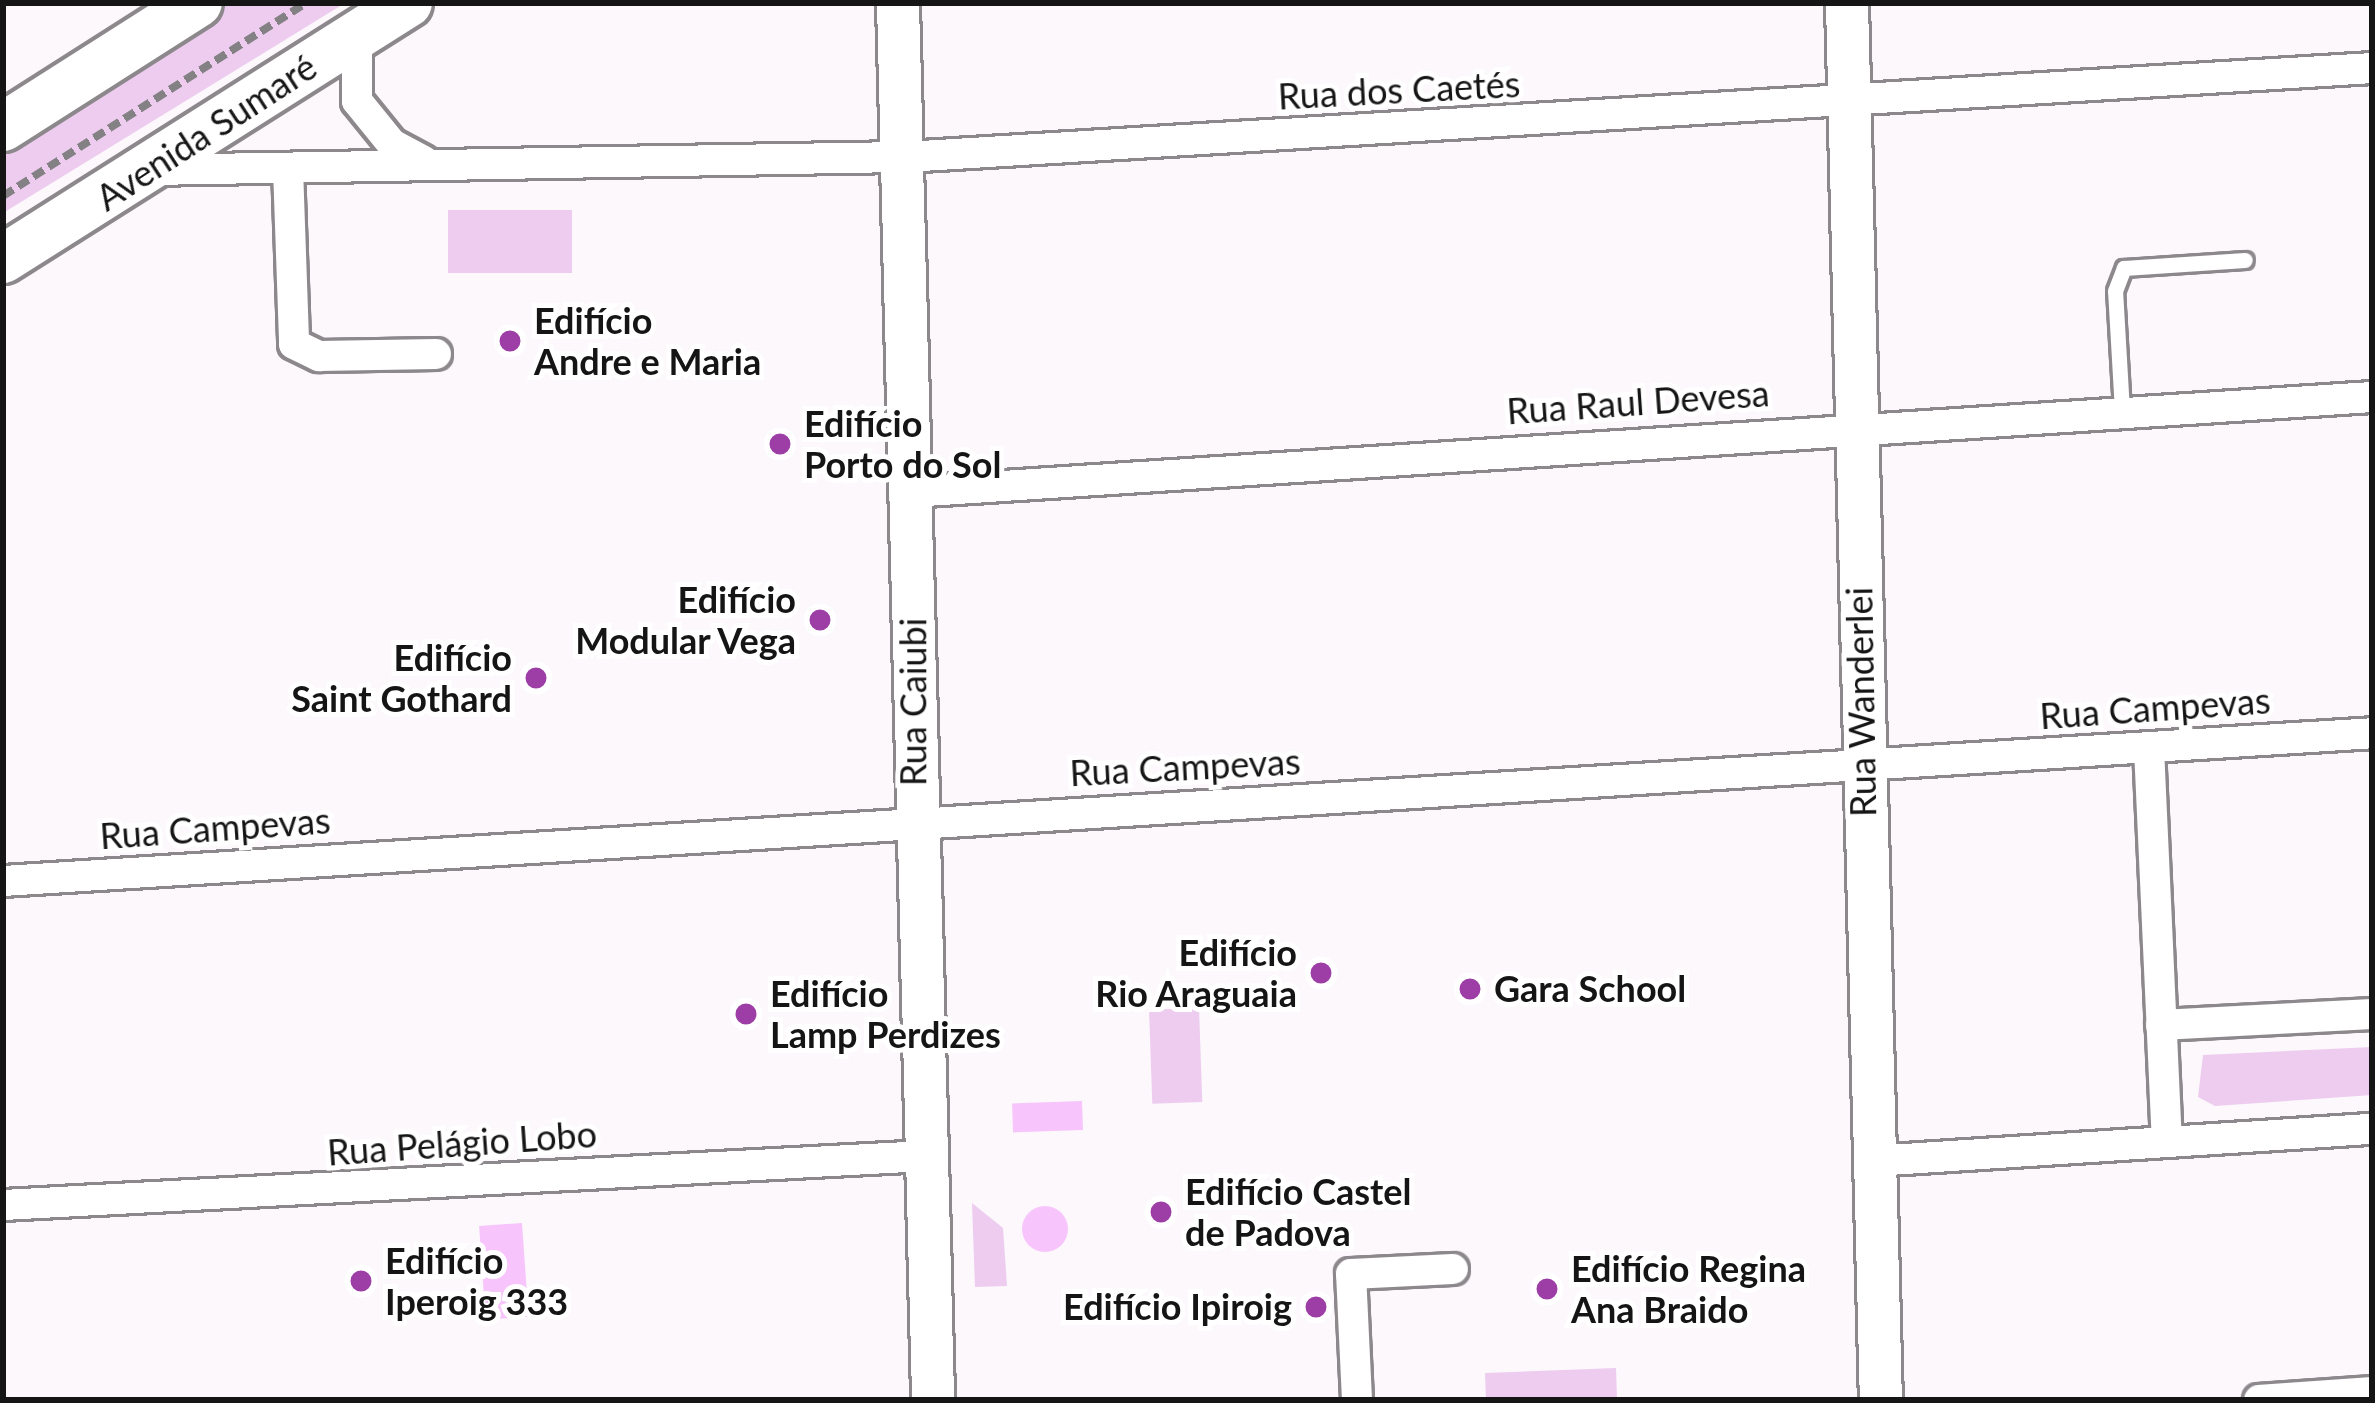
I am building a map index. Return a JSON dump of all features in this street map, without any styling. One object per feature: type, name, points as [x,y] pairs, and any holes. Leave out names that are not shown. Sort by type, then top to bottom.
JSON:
[{"type":"main road","points":[[3,127],[198,3]]},
{"type":"main road","name":"Avenida Sumaré","points":[[3,259],[408,3]]},
{"type":"main road","name":"Rua Caiubi","points":[[898,3],[905,158],[914,822],[933,1400]]},
{"type":"main road","name":"Rua Wanderlei","points":[[1847,3],[1881,1400]]},
{"type":"street","points":[[357,34],[358,101],[392,144],[429,164]]},
{"type":"street","name":"Rua dos Caetés","points":[[149,170],[905,158],[2372,68]]},
{"type":"street","points":[[288,168],[294,344],[319,356],[436,354]]},
{"type":"street","name":"Rua Raul Devesa","points":[[910,492],[1855,426],[2372,397]]},
{"type":"street","name":"Rua Campevas","points":[[3,881],[2372,733]]},
{"type":"street","points":[[2149,748],[2167,1142]]},
{"type":"street","points":[[2162,1025],[2372,1013]]},
{"type":"street","points":[[1874,1161],[2372,1129]]},
{"type":"street","name":"Rua Pelágio Lobo","points":[[3,1204],[925,1156]]},
{"type":"street","points":[[1357,1400],[1351,1274],[1453,1269]]},
{"type":"street","points":[[2260,1400],[2372,1392]]},
{"type":"lane","points":[[2122,411],[2115,291],[2124,268],[2245,260]]},
{"type":"path","points":[[3,196],[306,3]]},
{"type":"shaded area","points":[[212,3],[345,3],[3,213],[3,130]]},
{"type":"shaded area","points":[[448,210],[572,210],[572,273],[448,273]]},
{"type":"shaded area","points":[[1199,1008],[1202,1102],[1152,1104],[1149,1010]]},
{"type":"shaded area","points":[[2372,1047],[2372,1095],[2215,1106],[2198,1097],[2203,1055]]},
{"type":"shaded area","points":[[1082,1101],[1083,1130],[1013,1132],[1012,1103]]},
{"type":"shaded area","points":[[972,1203],[1003,1228],[1007,1286],[975,1287]]},
{"type":"shaded area","points":[[1045,1206],[1061,1213],[1068,1229],[1061,1245],[1045,1252],[1029,1245],[1022,1229],[1029,1213]]},
{"type":"shaded area","points":[[522,1223],[529,1317],[486,1320],[479,1226]]},
{"type":"shaded area","points":[[1616,1368],[1617,1400],[1486,1400],[1485,1373]]},
{"type":"place","name":"Edifício Andre e Maria","points":[[510,341]]},
{"type":"place","name":"Edifício Porto do Sol","points":[[780,444]]},
{"type":"place","name":"Edifício Modular Vega","points":[[820,620]]},
{"type":"place","name":"Edifício Saint Gothard","points":[[536,678]]},
{"type":"place","name":"Edifício Rio Araguaia","points":[[1321,973]]},
{"type":"place","name":"Gara School","points":[[1470,989]]},
{"type":"place","name":"Edifício Lamp Perdizes","points":[[746,1014]]},
{"type":"place","name":"Edifício Castel de Padova","points":[[1161,1212]]},
{"type":"place","name":"Edifício Iperoig 333","points":[[361,1281]]},
{"type":"place","name":"Edifício Regina Ana Braido","points":[[1547,1289]]},
{"type":"place","name":"Edifício Ipiroig","points":[[1316,1307]]}]
